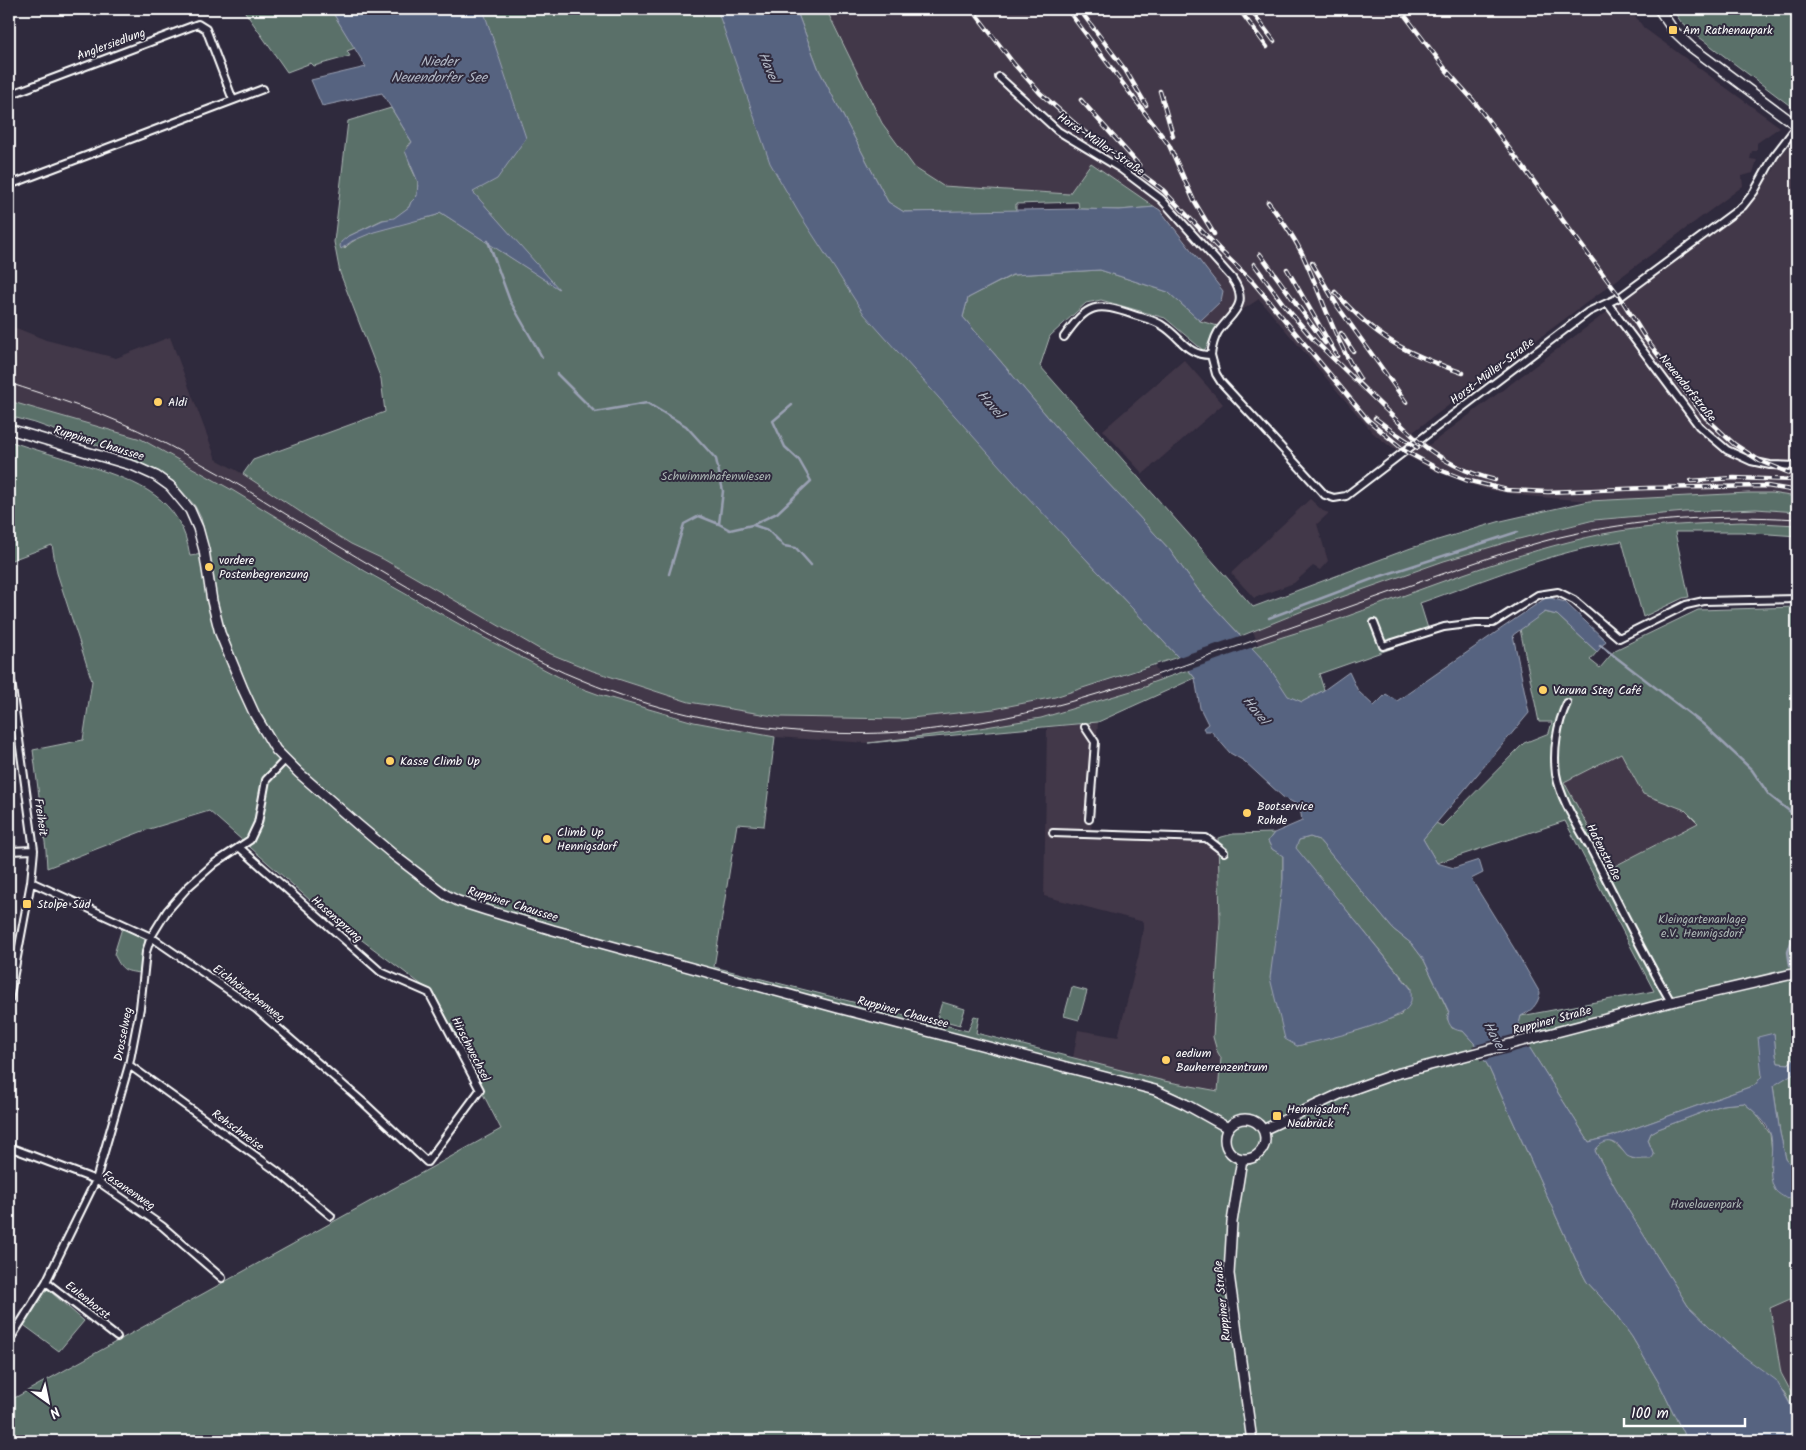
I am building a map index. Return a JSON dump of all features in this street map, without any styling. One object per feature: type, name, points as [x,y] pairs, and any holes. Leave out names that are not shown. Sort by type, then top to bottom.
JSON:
[{"type":"main road","points":[[1659,9],[1673,30],[1700,54],[1797,126]]},
{"type":"main road","name":"Ruppiner Chaussee","points":[[9,429],[134,466],[156,476],[170,486],[185,503],[194,518],[201,539],[213,608],[227,650],[255,714],[284,760],[394,856],[434,887],[458,901],[553,930],[838,1008],[1155,1090],[1228,1128]]},
{"type":"main road","name":"Ruppiner Straße","points":[[1263,1130],[1342,1093],[1392,1075],[1671,1002],[1797,973]]},
{"type":"main road","points":[[1248,1119],[1257,1122],[1263,1130],[1264,1144],[1256,1156],[1242,1159],[1236,1157],[1226,1147],[1225,1140],[1228,1128],[1236,1120],[1248,1119]]},
{"type":"main road","name":"Ruppiner Straße","points":[[1242,1159],[1232,1222],[1229,1274],[1252,1441]]},
{"type":"street","name":"Anglersiedlung","points":[[9,95],[198,24],[206,29],[233,100]]},
{"type":"street","name":"Horst-Müller-Straße","points":[[998,77],[1058,131],[1121,169],[1161,199],[1232,278],[1239,292],[1238,308],[1219,332],[1213,343],[1211,355],[1216,374],[1221,382],[1324,496],[1334,498],[1346,496],[1588,312],[1620,298],[1742,206],[1754,192],[1774,156],[1797,126]]},
{"type":"street","points":[[9,186],[263,89]]},
{"type":"street","name":"Neuendorfstraße","points":[[1608,304],[1699,426],[1728,450],[1751,462],[1797,466]]},
{"type":"street","points":[[1064,337],[1072,325],[1091,309],[1100,306],[1110,307],[1163,325],[1194,353],[1211,355]]},
{"type":"street","points":[[1374,624],[1383,646],[1444,627],[1493,623],[1538,595],[1558,592],[1574,600],[1619,638],[1686,605],[1704,601],[1797,598]]},
{"type":"street","name":"Freiheit","points":[[9,666],[34,850],[31,882],[9,1000]]},
{"type":"street","name":"Hafenstraße","points":[[1567,703],[1558,730],[1555,751],[1556,774],[1561,789],[1581,831],[1671,1002]]},
{"type":"street","points":[[1085,727],[1094,742],[1089,819]]},
{"type":"street","name":"Drosselweg","points":[[9,1341],[46,1282],[96,1180],[129,1065],[140,1008],[146,952],[150,937],[167,911],[188,887],[215,863],[250,840],[254,833],[266,780],[284,760]]},
{"type":"street","points":[[1053,833],[1206,838],[1224,852]]},
{"type":"street","name":"Hasensprung","points":[[240,848],[381,972],[429,993]]},
{"type":"street","points":[[9,851],[34,850]]},
{"type":"street","name":"Eichhörnchenweg","points":[[31,882],[150,937],[256,1009],[364,1103],[427,1162]]},
{"type":"street","name":"Hirschwechsel","points":[[427,1162],[480,1090],[429,993]]},
{"type":"street","name":"Rehschneise","points":[[129,1065],[278,1172],[331,1216]]},
{"type":"street","name":"Fasanenweg","points":[[9,1147],[96,1180],[162,1226],[222,1278]]},
{"type":"street","name":"Eulenhorst","points":[[46,1282],[116,1336]]},
{"type":"shaded area","points":[[826,9],[1630,9],[1644,28],[1780,127],[1757,143],[1757,151],[1752,151],[1750,159],[1757,160],[1753,173],[1742,176],[1743,186],[1413,432],[1429,445],[1738,214],[1752,201],[1765,177],[1773,171],[1778,159],[1796,138],[1797,497],[1771,493],[1748,493],[1589,501],[1526,496],[1484,489],[1435,471],[1392,448],[1373,433],[1259,299],[1218,326],[1200,321],[1221,301],[1160,210],[1091,164],[1069,194],[943,186],[915,168],[882,122]]},
{"type":"shaded area","points":[[9,325],[46,340],[116,358],[170,337],[216,459],[243,474],[351,544],[383,559],[519,637],[593,671],[635,685],[680,698],[779,717],[902,719],[994,709],[1055,697],[1155,666],[1160,680],[1149,684],[1149,686],[1107,700],[1041,718],[955,732],[868,743],[775,737],[694,722],[600,695],[578,687],[475,633],[297,530],[232,490],[141,439],[9,401]]},
{"type":"shaded area","points":[[1184,360],[1223,404],[1143,474],[1103,430]]},
{"type":"shaded area","points":[[1310,499],[1323,511],[1329,513],[1317,524],[1328,561],[1320,570],[1313,566],[1294,583],[1254,598],[1231,573]]},
{"type":"shaded area","points":[[1756,509],[1797,512],[1797,525],[1742,522],[1665,526],[1604,534],[1540,550],[1311,629],[1258,645],[1253,631],[1305,610],[1444,561],[1511,541],[1593,521],[1647,514]]},
{"type":"shaded area","points":[[1098,722],[1091,832],[1218,838],[1220,921],[1217,1051],[1221,1058],[1218,1091],[1164,1081],[1073,1058],[1078,1030],[1118,1037],[1139,954],[1144,922],[1044,896],[1047,728]]},
{"type":"shaded area","points":[[1621,752],[1643,794],[1685,810],[1698,823],[1611,868],[1564,782]]},
{"type":"shaded area","points":[[1797,1296],[1797,1403],[1781,1373],[1770,1308]]},
{"type":"green space","points":[[243,9],[328,9],[333,13],[355,48],[347,51],[350,56],[314,66],[311,63],[287,72]]},
{"type":"green space","name":"Schwimmhafenwiesen","points":[[475,9],[723,9],[1086,559],[1178,657],[1055,697],[994,709],[902,719],[779,717],[689,702],[593,671],[541,650],[383,559],[351,544],[243,474],[253,460],[385,412],[381,379],[340,273],[334,242],[348,121],[391,108],[412,142],[407,146],[410,165],[418,182],[417,196],[409,207],[394,219],[382,220],[347,237],[344,249],[351,242],[361,237],[437,215],[440,212],[555,286],[473,192]]},
{"type":"green space","points":[[796,9],[826,9],[882,123],[915,168],[943,186],[1069,194],[1091,163],[1155,207],[1119,210],[1079,209],[1078,202],[1016,204],[1016,211],[904,212],[888,202],[819,70]]},
{"type":"green space","points":[[1672,9],[1797,9],[1797,111],[1695,34],[1681,22]]},
{"type":"green space","points":[[1100,270],[1168,292],[1200,321],[1218,326],[1204,351],[1165,318],[1101,300],[1086,303],[1050,336],[1040,366],[1253,607],[1411,548],[1501,521],[1589,501],[1771,493],[1797,497],[1797,512],[1756,509],[1685,512],[1594,520],[1511,541],[1444,561],[1305,610],[1241,636],[1199,591],[1169,549],[1064,436],[963,317],[968,298],[1013,275]]},
{"type":"green space","points":[[9,401],[141,439],[232,490],[365,571],[475,633],[578,687],[694,722],[775,737],[764,826],[737,824],[714,967],[968,1031],[974,1016],[979,1017],[976,1033],[1164,1081],[1218,1091],[1221,1058],[1213,1037],[1220,921],[1218,838],[1233,834],[1274,833],[1268,841],[1272,849],[1283,855],[1283,879],[1297,1046],[1362,1029],[1401,1015],[1411,988],[1295,848],[1299,840],[1310,837],[1319,840],[1393,929],[1412,944],[1424,960],[1449,1013],[1447,1018],[1452,1028],[1463,1031],[1474,1043],[1488,1066],[1587,1282],[1612,1309],[1632,1337],[1659,1383],[1687,1441],[9,1441],[9,1401],[501,1129],[430,991],[319,908],[209,811],[143,831],[47,868],[33,750],[83,740],[92,681],[57,573],[52,545],[9,561],[9,441],[89,466],[141,486],[167,506],[177,519],[185,536],[190,556],[209,553],[201,518],[195,506],[175,483],[159,472],[121,454],[35,423],[9,416]]},
{"type":"green space","points":[[1742,522],[1797,525],[1797,536],[1741,532],[1675,532],[1689,597],[1643,617],[1622,541],[1545,559],[1420,603],[1430,635],[1319,674],[1324,690],[1302,702],[1287,696],[1267,664],[1251,648],[1336,620],[1474,570],[1570,541],[1603,534],[1672,525]]},
{"type":"green space","name":"Kleingartenanlage e.V. Hennigsdorf","points":[[1797,607],[1797,1006],[1793,1021],[1797,1030],[1797,1055],[1788,1064],[1778,1063],[1774,1034],[1762,1076],[1755,1085],[1613,1136],[1589,1142],[1519,1031],[1518,1024],[1521,1016],[1654,991],[1565,821],[1437,863],[1423,839],[1436,823],[1442,826],[1524,743],[1549,733],[1552,722],[1539,722],[1520,629],[1544,612],[1557,615],[1597,652],[1590,660],[1600,668],[1615,650],[1698,610]],"holes":[[[1621,753],[1643,794],[1685,810],[1698,823],[1611,868],[1564,782]]]},
{"type":"green space","points":[[1188,670],[1195,678],[1098,722],[868,743],[955,732],[1041,718],[1148,686],[1148,684]]},
{"type":"green space","points":[[122,928],[145,939],[141,973],[124,969],[114,954]]},
{"type":"green space","points":[[1072,987],[1087,991],[1079,1020],[1064,1016]]},
{"type":"green space","points":[[942,1002],[965,1009],[960,1025],[937,1019]]},
{"type":"green space","points":[[1797,1071],[1797,1173],[1786,1159],[1773,1085]]},
{"type":"green space","name":"Havelauenpark","points":[[1744,1103],[1756,1113],[1770,1134],[1772,1152],[1771,1175],[1787,1199],[1797,1196],[1797,1296],[1770,1308],[1781,1373],[1797,1403],[1797,1416],[1784,1392],[1719,1336],[1688,1306],[1625,1205],[1595,1151],[1600,1144],[1611,1141],[1634,1159],[1654,1155],[1648,1140],[1651,1133],[1722,1105]]},
{"type":"green space","points":[[44,1286],[84,1321],[59,1351],[21,1323]]},
{"type":"water","name":"Nieder Neuendorfer See","points":[[328,9],[483,9],[526,138],[497,179],[473,192],[559,289],[440,212],[437,215],[374,232],[352,241],[341,249],[341,242],[347,237],[383,220],[394,218],[409,207],[417,196],[418,182],[405,151],[412,142],[382,93],[322,106],[311,80],[366,67],[333,13]]},
{"type":"water","name":"Havel","points":[[717,9],[796,9],[819,70],[888,202],[904,212],[1119,210],[1155,207],[1160,210],[1223,291],[1221,301],[1200,321],[1168,292],[1100,270],[1012,275],[968,298],[963,317],[1064,436],[1169,549],[1199,591],[1267,664],[1288,696],[1302,702],[1324,690],[1349,672],[1358,691],[1374,706],[1386,694],[1397,701],[1547,597],[1565,602],[1606,641],[1597,652],[1557,615],[1545,612],[1513,635],[1529,713],[1423,839],[1437,863],[1454,868],[1479,860],[1483,873],[1471,879],[1540,993],[1534,1007],[1521,1016],[1519,1031],[1589,1142],[1613,1136],[1755,1085],[1762,1076],[1758,1037],[1774,1033],[1778,1063],[1789,1064],[1797,1055],[1797,1071],[1773,1086],[1786,1159],[1797,1173],[1797,1196],[1787,1199],[1775,1190],[1771,1177],[1771,1136],[1767,1126],[1744,1103],[1722,1105],[1651,1133],[1648,1140],[1654,1155],[1651,1159],[1627,1156],[1613,1142],[1603,1143],[1595,1151],[1625,1205],[1688,1306],[1732,1348],[1776,1380],[1797,1416],[1797,1441],[1687,1441],[1659,1383],[1632,1337],[1612,1309],[1587,1282],[1488,1066],[1474,1043],[1463,1031],[1459,1031],[1450,1025],[1448,1019],[1449,1012],[1424,960],[1412,944],[1393,929],[1319,840],[1310,837],[1299,840],[1296,848],[1411,989],[1411,1001],[1404,1011],[1392,1018],[1340,1036],[1297,1046],[1285,1039],[1270,978],[1283,879],[1283,856],[1272,849],[1268,841],[1274,833],[1302,821],[1298,805],[1283,797],[1244,761],[1230,753],[1211,731],[1205,731],[1203,728],[1208,724],[1200,708],[1195,678],[1178,657],[1021,490],[864,314],[800,215],[770,163]]},
{"type":"pier","points":[[1243,635],[1253,647],[1186,671],[1176,658]]},
{"type":"pier","points":[[1523,1032],[1531,1047],[1481,1061],[1472,1046]]},
{"type":"waterway","points":[[488,241],[510,301],[542,357]]},
{"type":"waterway","points":[[557,374],[595,412],[647,403],[686,426],[716,459],[723,491],[719,524],[730,530],[752,525],[777,513],[811,481],[799,460],[785,447],[773,421],[792,405]]},
{"type":"waterway","points":[[669,574],[684,524],[699,516],[719,524]]},
{"type":"waterway","points":[[753,525],[768,530],[784,546],[796,548],[811,565]]},
{"type":"waterway","points":[[1269,618],[1375,578],[1517,532]]},
{"type":"waterway","points":[[1600,645],[1703,724],[1752,770],[1769,795],[1797,817]]},
{"type":"waterway","points":[[1790,966],[1788,952],[1797,925]]},
{"type":"waterway","points":[[1793,986],[1797,1005]]},
{"type":"tram line","points":[[9,383],[104,416],[171,447],[469,623],[564,673],[609,691],[662,708],[743,725],[797,731],[851,734],[904,732],[1006,717],[1056,705],[1157,675],[1487,559],[1560,537],[1619,526],[1678,519],[1738,517],[1797,519]]},
{"type":"railway","points":[[972,9],[1014,64],[1040,93],[1082,130],[1163,190],[1253,282],[1368,420],[1405,451],[1440,470],[1466,480],[1507,490],[1548,492],[1767,486],[1797,491]]},
{"type":"railway","points":[[1067,9],[1169,145],[1194,201],[1214,234]]},
{"type":"railway","points":[[1079,9],[1126,71],[1146,105]]},
{"type":"railway","points":[[1239,9],[1267,47]]},
{"type":"railway","points":[[1250,9],[1274,41]]},
{"type":"railway","points":[[1400,9],[1447,71],[1473,100],[1620,297],[1646,339],[1705,417],[1734,444],[1760,461],[1797,476]]},
{"type":"railway","points":[[1160,91],[1173,136]]},
{"type":"railway","points":[[1081,100],[1139,165]]},
{"type":"railway","points":[[1268,202],[1301,252],[1337,336],[1360,379]]},
{"type":"railway","points":[[1260,254],[1325,343]]},
{"type":"railway","points":[[1312,263],[1338,307],[1406,402]]},
{"type":"railway","points":[[1254,264],[1284,305],[1312,338],[1418,441],[1454,465],[1474,474],[1495,480]]},
{"type":"railway","points":[[1287,269],[1337,356]]},
{"type":"railway","points":[[1335,292],[1378,333],[1408,351],[1463,373]]},
{"type":"railway","points":[[1341,333],[1353,351]]},
{"type":"railway","points":[[1375,418],[1418,448]]},
{"type":"railway","points":[[1691,481],[1734,478],[1796,480]]},
{"type":"place","name":"Am Rathenaupark","points":[[1673,30]]},
{"type":"place","name":"Aldi","points":[[158,402]]},
{"type":"place","name":"vordere Postenbegrenzung","points":[[209,567]]},
{"type":"place","name":"Varuna Steg Café","points":[[1543,690]]},
{"type":"place","name":"Kasse Climb Up","points":[[390,761]]},
{"type":"place","name":"Bootservice Rohde","points":[[1247,813]]},
{"type":"place","name":"Climb Up Hennigsdorf","points":[[547,839]]},
{"type":"place","name":"Stolpe Süd","points":[[27,904]]},
{"type":"place","name":"aedium Bauherrenzentrum","points":[[1166,1060]]},
{"type":"place","name":"Hennigsdorf, Neubrück","points":[[1277,1116]]}]
